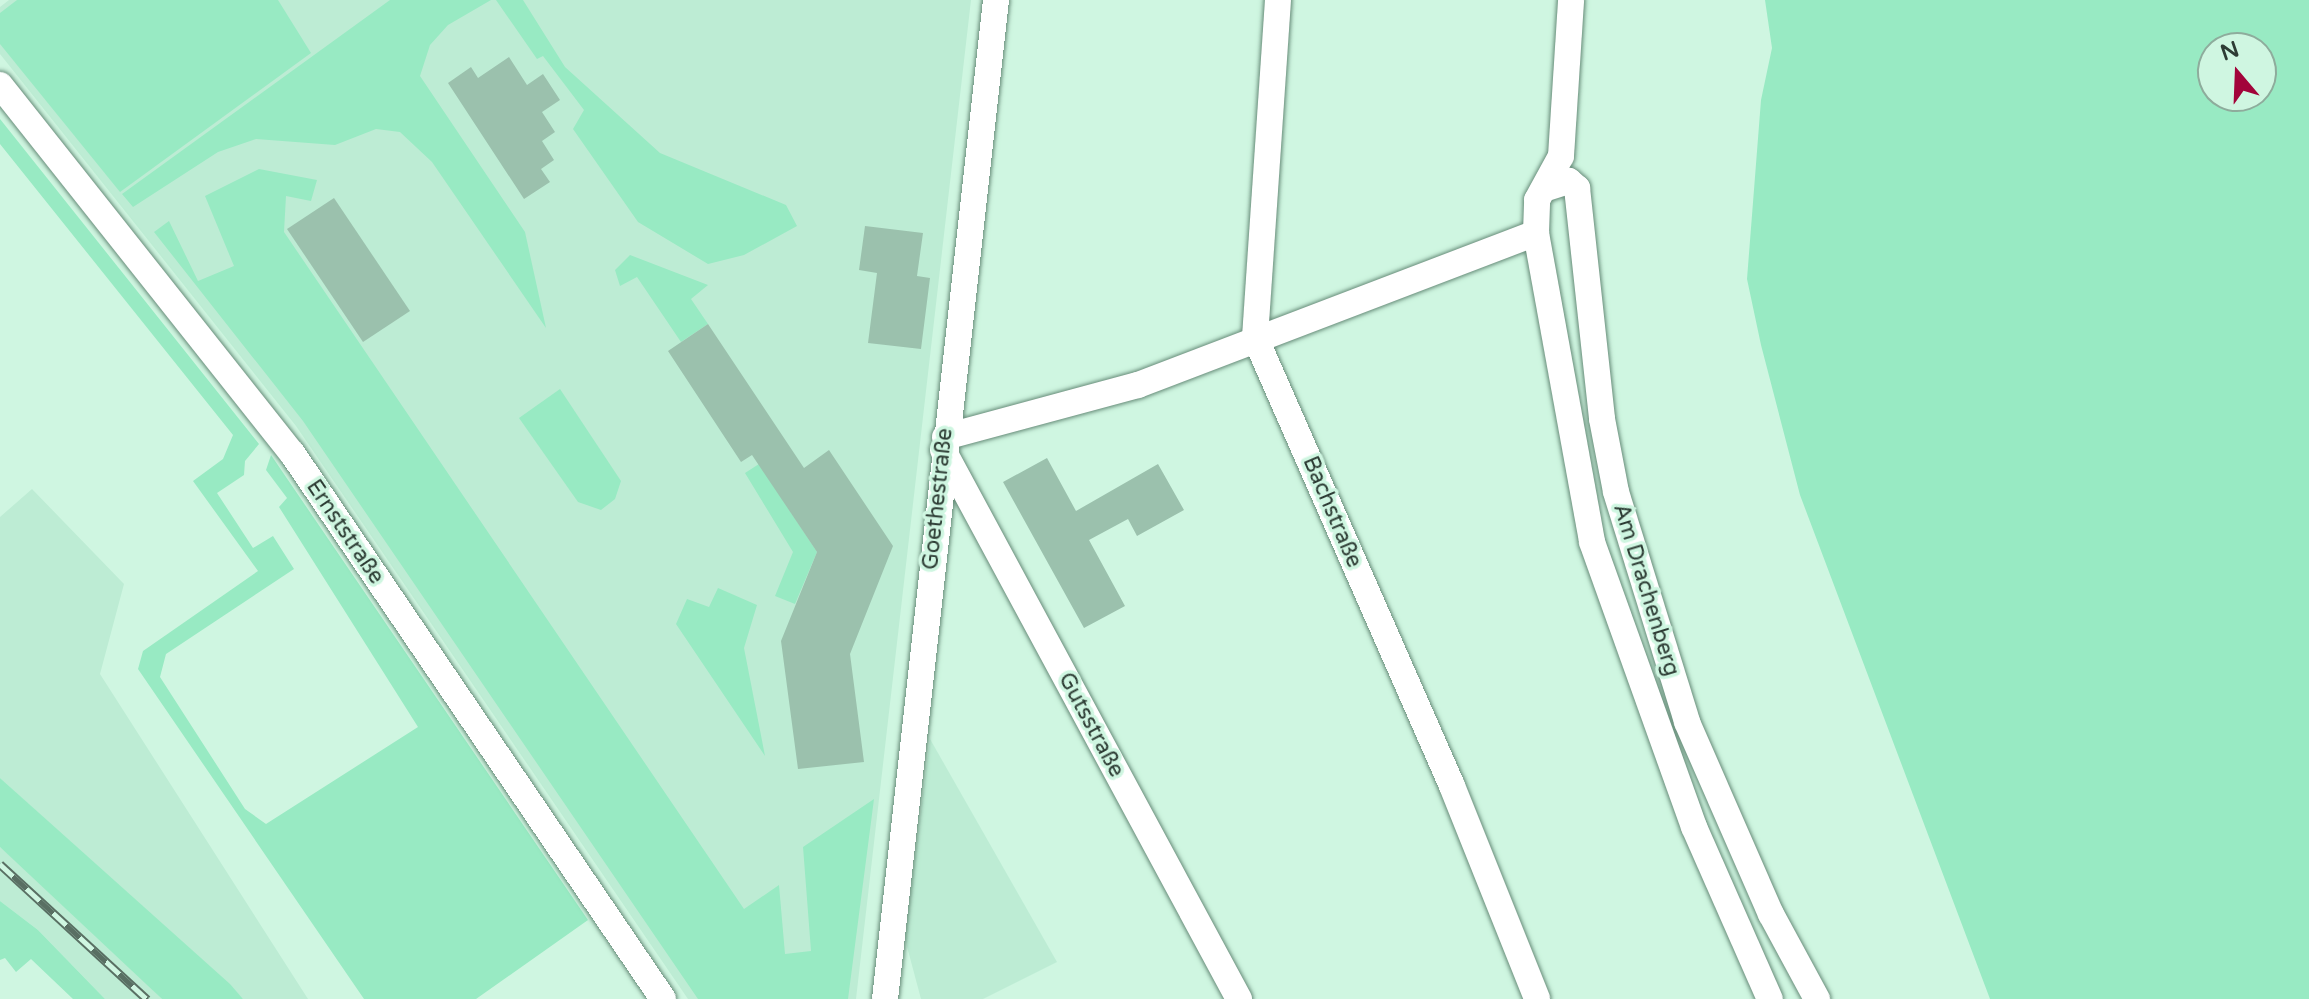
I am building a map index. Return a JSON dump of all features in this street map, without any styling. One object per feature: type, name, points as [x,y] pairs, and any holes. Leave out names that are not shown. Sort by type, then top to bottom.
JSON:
[{"type":"street","name":"Goethestraße","points":[[885,999],[944,444],[996,0]]},
{"type":"street","name":"Bachstraße","points":[[1278,0],[1255,337],[1537,999]]},
{"type":"street","name":"Am Drachenberg","points":[[1571,0],[1561,156],[1547,188],[1537,200],[1536,233],[1592,542],[1684,802],[1770,999]]},
{"type":"street","name":"Ernststraße","points":[[0,85],[292,453],[663,999]]},
{"type":"street","name":"Am Drachenberg","points":[[1547,188],[1569,181],[1577,188],[1602,419],[1616,492],[1687,722],[1771,914],[1817,999]]},
{"type":"street","points":[[944,444],[1138,385],[1255,337],[1536,233]]},
{"type":"street","name":"Gutsstraße","points":[[944,444],[1239,999]]},
{"type":"shaded area","points":[[9,0],[971,0],[856,999],[688,999],[296,426],[0,54],[0,7]]},
{"type":"shaded area","points":[[32,489],[124,584],[100,674],[308,999],[243,999],[0,778],[0,517]]},
{"type":"shaded area","points":[[930,739],[1057,962],[983,999],[921,999],[905,939]]},
{"type":"shaded area","points":[[0,847],[67,904],[162,999],[105,999],[38,930],[0,901]]},
{"type":"green space","points":[[17,0],[278,0],[311,53],[120,192],[0,44],[0,13]]},
{"type":"green space","points":[[390,0],[491,0],[448,25],[430,45],[420,76],[525,232],[546,328],[432,162],[400,132],[376,129],[335,145],[256,139],[218,152],[133,207],[122,194]]},
{"type":"green space","points":[[496,0],[523,0],[565,67],[660,153],[786,205],[797,226],[744,255],[708,264],[638,222],[573,129],[584,110],[543,56],[537,59]]},
{"type":"green space","points":[[1765,0],[2309,0],[2309,999],[1990,999],[1800,495],[1761,345],[1747,279],[1761,100],[1772,48]]},
{"type":"green space","points":[[0,119],[259,444],[245,461],[244,475],[217,493],[253,548],[273,536],[294,569],[166,654],[160,677],[245,809],[266,824],[418,727],[279,507],[287,498],[266,470],[271,455],[588,920],[476,999],[364,999],[138,669],[143,651],[258,571],[193,481],[223,459],[233,435],[0,144]]},
{"type":"green space","points":[[259,169],[317,180],[311,201],[286,196],[284,232],[744,909],[779,885],[785,954],[811,951],[803,847],[874,799],[848,999],[698,999],[303,421],[154,232],[169,221],[198,281],[234,266],[205,196]]},
{"type":"green space","points":[[630,255],[708,285],[691,299],[708,324],[681,342],[637,277],[620,286],[615,270]]},
{"type":"green space","points":[[560,389],[621,481],[615,499],[601,510],[578,502],[519,418]]},
{"type":"green space","points":[[759,464],[817,552],[795,604],[775,596],[793,552],[745,473]]},
{"type":"green space","points":[[718,588],[757,605],[744,648],[765,756],[676,624],[687,599],[709,607]]},
{"type":"green space","points":[[0,778],[243,999],[162,999],[0,847]]},
{"type":"green space","points":[[0,901],[38,930],[105,999],[73,999],[31,959],[16,972],[5,958],[0,960]]},
{"type":"building","points":[[509,57],[527,85],[543,74],[560,100],[542,112],[555,132],[542,141],[554,160],[541,169],[550,182],[524,199],[448,83],[471,67],[478,78]]},
{"type":"building","points":[[334,198],[410,311],[363,342],[287,229]]},
{"type":"building","points":[[865,226],[923,233],[917,276],[930,278],[921,349],[868,343],[877,273],[859,270]]},
{"type":"building","points":[[708,324],[804,468],[829,450],[893,546],[850,654],[864,762],[798,769],[781,641],[817,552],[752,455],[741,462],[668,351]]},
{"type":"building","points":[[1047,458],[1076,511],[1158,464],[1184,510],[1137,536],[1128,519],[1089,540],[1125,606],[1084,628],[1003,482]]},
{"type":"railway","points":[[0,864],[147,999]]}]
